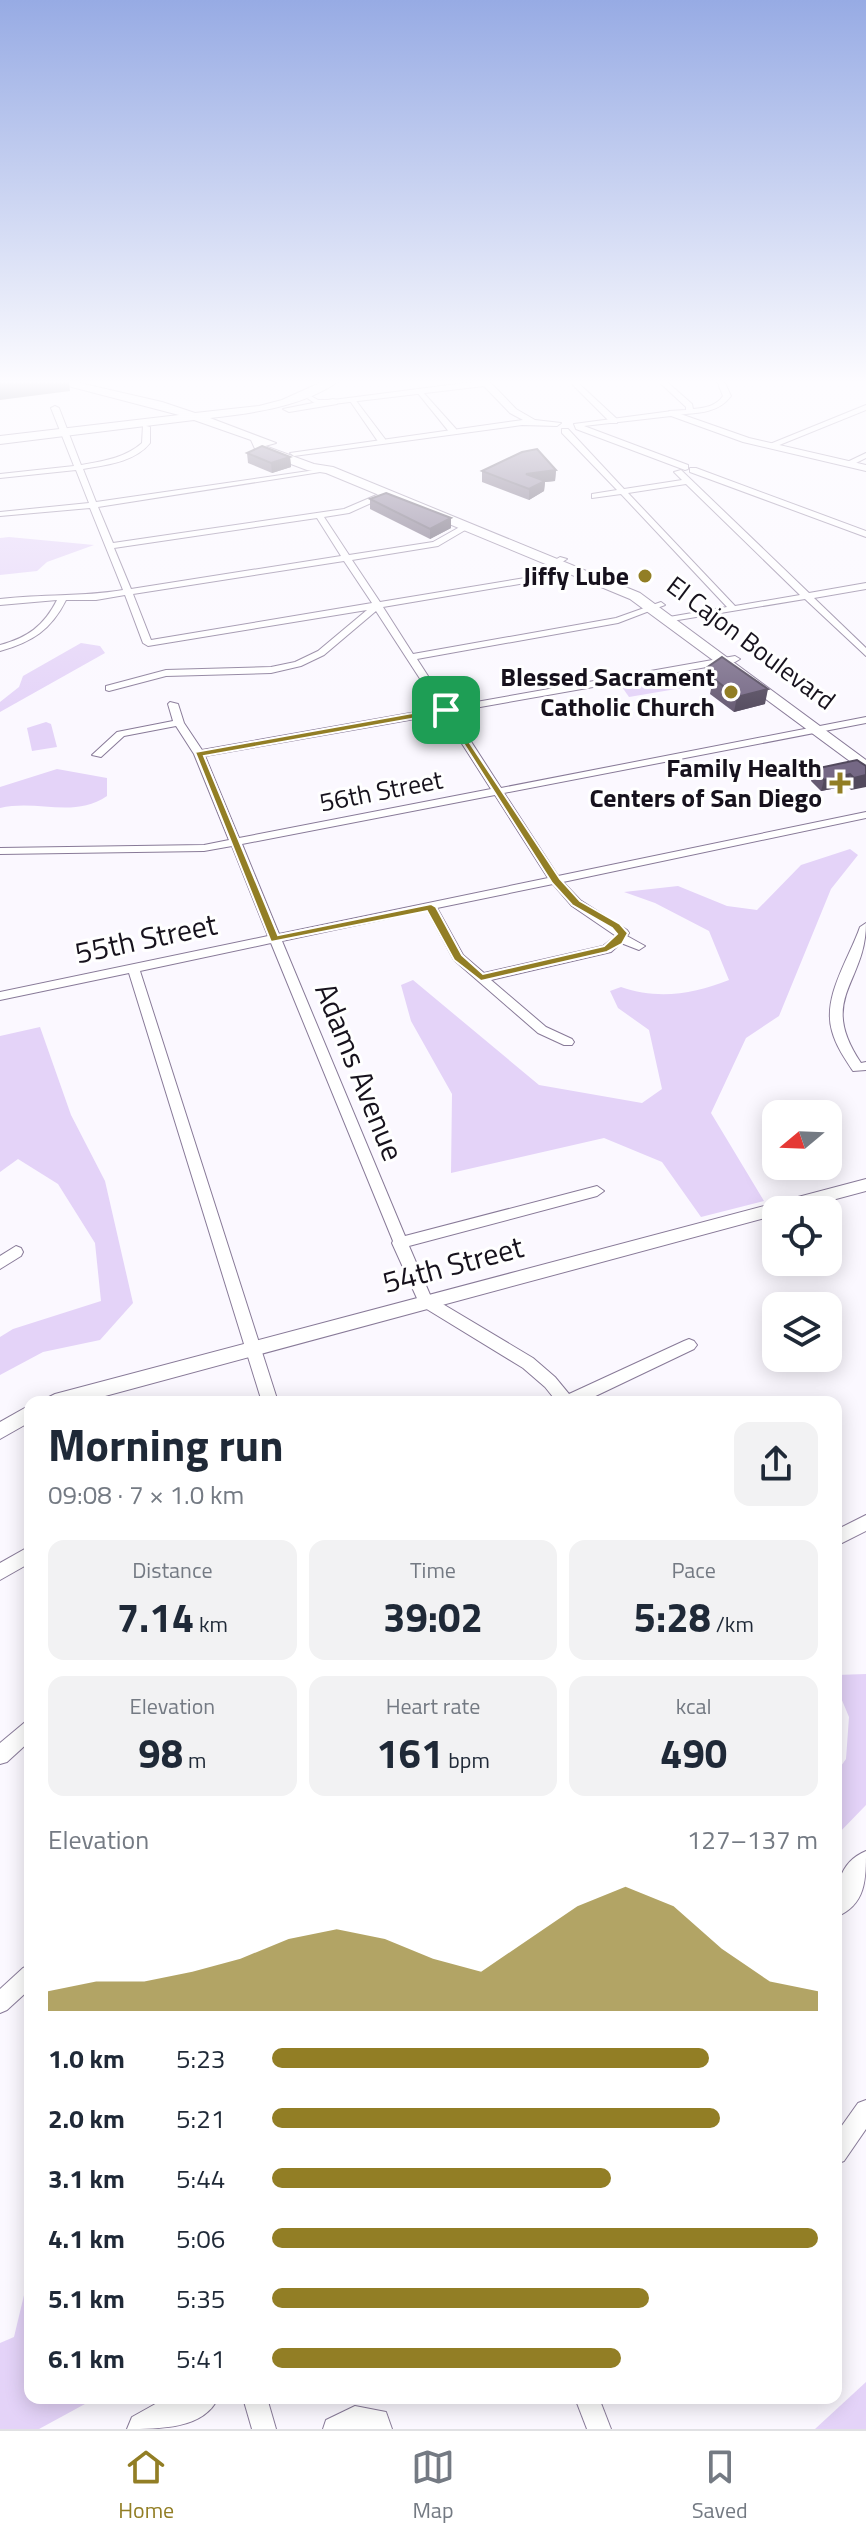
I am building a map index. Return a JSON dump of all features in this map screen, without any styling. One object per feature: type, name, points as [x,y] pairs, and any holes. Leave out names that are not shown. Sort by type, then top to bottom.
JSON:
[{"type":"main road","name":"El Cajon Boulevard","points":[[389,494],[560,561],[657,606],[820,729],[866,768]]},
{"type":"main road","name":"El Cajon Boulevard","points":[[820,729],[866,759]]},
{"type":"main road","points":[[842,1895],[866,1865]]},
{"type":"main road","points":[[144,2429],[190,2404]]},
{"type":"street","points":[[88,494],[148,643],[528,580],[560,561]]},
{"type":"street","points":[[0,514],[164,494]]},
{"type":"street","points":[[109,546],[346,511],[383,494]]},
{"type":"street","points":[[595,496],[606,494]]},
{"type":"street","points":[[623,494],[733,609]]},
{"type":"street","points":[[706,494],[866,653]]},
{"type":"street","points":[[757,494],[865,535]]},
{"type":"street","points":[[319,515],[556,881],[576,903],[623,933],[607,949],[481,978]]},
{"type":"street","points":[[0,602],[127,592],[435,544],[468,526]]},
{"type":"street","points":[[674,619],[866,586]]},
{"type":"street","points":[[0,648],[40,632],[52,622],[63,597]]},
{"type":"street","points":[[109,688],[166,673],[271,670],[298,664],[321,653],[378,605]]},
{"type":"street","points":[[411,657],[618,620],[657,606]]},
{"type":"street","points":[[199,754],[730,660]]},
{"type":"street","name":"Adams Avenue","points":[[173,704],[179,723],[199,754],[425,1301]]},
{"type":"street","name":"56th Street","points":[[0,851],[204,848],[866,720]]},
{"type":"street","points":[[97,755],[121,734],[179,723]]},
{"type":"street","name":"55th Street","points":[[0,996],[866,815]]},
{"type":"street","points":[[431,907],[458,957],[542,1030],[568,1042]]},
{"type":"street","points":[[862,1067],[845,1051],[834,1020],[835,1005],[865,935]]},
{"type":"street","points":[[620,938],[639,946]]},
{"type":"street","points":[[134,969],[268,1396]]},
{"type":"street","name":"54th Street","points":[[77,1396],[866,1185]]},
{"type":"street","points":[[399,1243],[597,1191]]},
{"type":"street","points":[[0,1263],[16,1252]]},
{"type":"street","points":[[425,1301],[528,1363],[562,1396]]},
{"type":"street","points":[[580,1396],[689,1345]]},
{"type":"street","points":[[0,1431],[24,1417]]},
{"type":"street","points":[[842,1535],[866,1523]]},
{"type":"street","points":[[0,1572],[24,1558]]},
{"type":"street","points":[[0,1755],[24,1734]]},
{"type":"street","points":[[0,2003],[24,1981]]},
{"type":"street","points":[[842,2145],[866,2111]]},
{"type":"street","points":[[257,2404],[264,2429]]},
{"type":"street","points":[[589,2404],[599,2429]]},
{"type":"street","points":[[335,2429],[355,2418],[377,2421],[380,2429]]},
{"type":"shaded area","points":[[0,538],[94,545],[47,562],[37,571],[0,575]]},
{"type":"shaded area","points":[[81,643],[100,646],[105,653],[0,712],[0,702],[19,687],[23,676]]},
{"type":"shaded area","points":[[674,678],[682,688],[629,697],[622,687]]},
{"type":"shaded area","points":[[46,722],[51,724],[57,747],[32,751],[27,728]]},
{"type":"shaded area","points":[[57,769],[107,778],[107,796],[94,803],[68,808],[0,808],[0,787]]},
{"type":"shaded area","points":[[850,849],[858,855],[831,889],[779,1016],[746,1038],[711,1113],[762,1202],[701,1217],[662,1162],[604,1138],[451,1173],[452,1094],[411,1021],[401,985],[413,980],[539,1085],[642,1103],[662,1089],[649,1030],[618,1008],[610,991],[621,987],[649,993],[676,994],[729,980],[709,931],[655,903],[624,892],[678,886],[727,906],[757,910],[801,865]]},
{"type":"shaded area","points":[[40,1027],[71,1115],[105,1181],[133,1303],[100,1340],[43,1352],[0,1375],[0,1337],[13,1329],[101,1301],[95,1243],[58,1184],[18,1159],[0,1172],[0,1036]]},
{"type":"shaded area","points":[[866,1674],[866,1805],[842,1830],[842,1765],[846,1759],[849,1717],[842,1700],[842,1675]]},
{"type":"shaded area","points":[[24,2295],[24,2404],[85,2404],[39,2429],[0,2429],[0,2343],[14,2337]]},
{"type":"shaded area","points":[[866,2382],[866,2429],[815,2429]]},
{"type":"building","points":[[390,494],[451,518],[430,529],[370,499]]},
{"type":"building","points":[[722,657],[768,689],[737,697],[713,678],[715,675],[706,668]]},
{"type":"building","points":[[857,760],[866,766],[866,775],[854,778],[850,774],[824,780],[814,769]]},
{"type":"place","name":"Jiffy Lube","points":[[645,576]]},
{"type":"place","name":"Blessed Sacrament Catholic Church","points":[[731,692]]},
{"type":"place","name":"Family Health Centers of San Diego","points":[[840,783]]},
{"type":"route","points":[[446,710],[556,881],[576,903],[616,926],[623,933],[619,942],[607,949],[481,978],[458,957],[445,939],[431,907],[274,939],[199,754],[446,710]]}]
